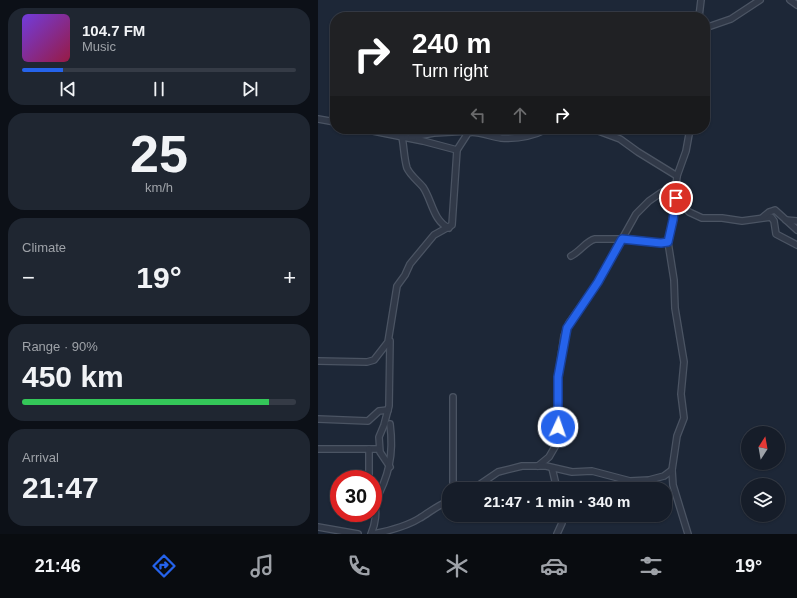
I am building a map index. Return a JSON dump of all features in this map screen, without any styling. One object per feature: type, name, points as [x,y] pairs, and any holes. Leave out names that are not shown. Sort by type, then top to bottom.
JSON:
[{"type":"street","points":[[700,12],[701,0]]},
{"type":"street","points":[[710,26],[731,18],[760,0]]},
{"type":"street","points":[[790,0],[797,5]]},
{"type":"street","points":[[318,119],[330,121]]},
{"type":"street","points":[[386,134],[457,150]]},
{"type":"street","points":[[404,138],[428,134]]},
{"type":"street","points":[[390,467],[379,450],[380,433],[388,410],[391,317],[395,305],[398,284],[410,264],[428,240],[434,234],[452,226],[457,150],[467,134]]},
{"type":"street","points":[[481,134],[502,138],[534,134]]},
{"type":"street","points":[[606,134],[620,139],[677,176]]},
{"type":"street","points":[[688,534],[675,490],[672,470],[677,436],[684,418],[681,394],[684,362],[675,308],[674,280],[668,242],[676,198],[677,176],[686,151],[689,134]]},
{"type":"street","points":[[404,138],[405,159],[409,172],[423,188],[431,207],[443,224],[449,228]]},
{"type":"street","points":[[538,466],[549,457],[556,445],[558,377],[564,336],[569,323],[598,282],[640,209],[662,192],[676,185]]},
{"type":"street","points":[[676,198],[689,212],[702,218],[722,218],[742,221],[771,217],[774,221],[776,234],[797,245]]},
{"type":"street","points":[[762,218],[775,210],[797,230]]},
{"type":"street","points":[[786,220],[797,221]]},
{"type":"street","points":[[571,256],[578,252],[590,240],[622,239],[661,243],[668,242]]},
{"type":"street","points":[[318,361],[371,362],[385,348],[390,339]]},
{"type":"street","points":[[453,397],[454,482]]},
{"type":"street","points":[[318,419],[368,421],[379,411],[388,410]]},
{"type":"street","points":[[382,488],[390,467],[390,424]]},
{"type":"street","points":[[318,449],[379,450]]},
{"type":"street","points":[[369,450],[370,470]]},
{"type":"street","points":[[484,482],[502,470],[522,466],[538,466],[572,472],[600,472],[630,481],[649,480],[664,476],[672,470]]},
{"type":"street","points":[[552,468],[555,482]]},
{"type":"street","points":[[374,522],[372,534],[404,526],[442,505]]},
{"type":"street","points":[[557,534],[562,522]]},
{"type":"street","points":[[318,527],[358,534]]},
{"type":"route","points":[[558,427],[559,364],[564,336],[569,323],[598,282],[622,239],[628,238],[655,243],[668,242],[672,228],[676,198]]}]
